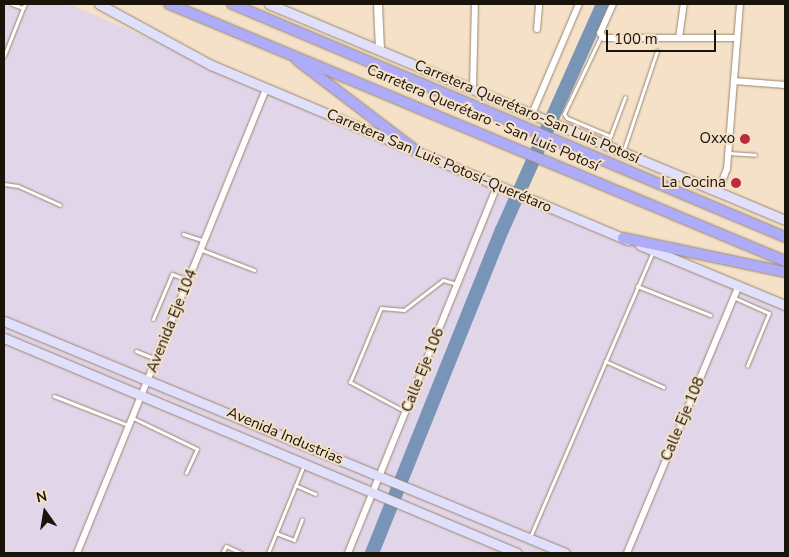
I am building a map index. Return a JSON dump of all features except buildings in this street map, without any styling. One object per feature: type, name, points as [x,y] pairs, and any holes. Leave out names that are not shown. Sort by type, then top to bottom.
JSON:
[{"type":"highway","name":"Carretera Querétaro - San Luis Potosí","points":[[169,4],[516,147],[785,261]]},
{"type":"highway","name":"Carretera Querétaro - San Luis Potosí","points":[[232,4],[785,237]]},
{"type":"highway","points":[[286,52],[414,150]]},
{"type":"highway","points":[[623,238],[785,272]]},
{"type":"main road","name":"Carretera San Luis Potosí-Querétaro","points":[[99,4],[211,66],[785,305]]},
{"type":"main road","name":"Carretera Querétaro-San Luis Potosí","points":[[269,4],[785,220]]},
{"type":"main road","name":"Avenida Industrias","points":[[4,321],[565,553]]},
{"type":"main road","name":"Avenida Industrias","points":[[4,338],[517,553]]},
{"type":"street","points":[[378,4],[380,50]]},
{"type":"street","points":[[473,89],[475,4]]},
{"type":"street","points":[[537,29],[539,4]]},
{"type":"street","points":[[535,115],[579,4]]},
{"type":"street","points":[[613,4],[601,36],[736,38]]},
{"type":"street","points":[[679,38],[684,4]]},
{"type":"street","points":[[718,192],[727,168],[740,4]]},
{"type":"street","points":[[734,80],[785,85]]},
{"type":"street","name":"Avenida Eje 104","points":[[77,553],[266,89]]},
{"type":"street","name":"Calle Eje 106","points":[[348,553],[385,478],[406,412],[497,186]]},
{"type":"street","name":"Calle Eje 108","points":[[627,553],[739,285]]},
{"type":"lane","points":[[12,4],[23,8]]},
{"type":"lane","points":[[4,56],[25,4]]},
{"type":"lane","points":[[601,36],[564,114],[566,118],[610,136]]},
{"type":"lane","points":[[623,152],[657,51]]},
{"type":"lane","points":[[607,146],[625,97]]},
{"type":"lane","points":[[728,153],[755,155]]},
{"type":"lane","points":[[4,184],[18,186],[60,205]]},
{"type":"lane","points":[[183,234],[205,241]]},
{"type":"lane","points":[[201,249],[254,270]]},
{"type":"lane","points":[[530,538],[653,250]]},
{"type":"lane","points":[[153,319],[172,274],[189,280]]},
{"type":"lane","points":[[406,412],[350,382],[380,308],[404,310],[442,280],[458,284]]},
{"type":"lane","points":[[637,286],[710,315]]},
{"type":"lane","points":[[734,297],[769,313],[747,366]]},
{"type":"lane","points":[[136,351],[156,359]]},
{"type":"lane","points":[[604,361],[663,386]]},
{"type":"lane","points":[[54,396],[129,426]]},
{"type":"lane","points":[[132,418],[197,450],[186,473]]},
{"type":"lane","points":[[268,553],[295,486],[301,479],[304,464]]},
{"type":"lane","points":[[295,486],[315,494]]},
{"type":"lane","points":[[276,533],[294,540],[302,519]]},
{"type":"lane","points":[[222,553],[226,546],[232,551],[241,553]]},
{"type":"shaded area","points":[[4,4],[68,4],[785,307],[785,553],[4,553]]},
{"type":"waterway","points":[[372,553],[502,230],[603,4]]},
{"type":"place","name":"Oxxo","points":[[745,139]]},
{"type":"place","name":"La Cocina","points":[[736,183]]}]
